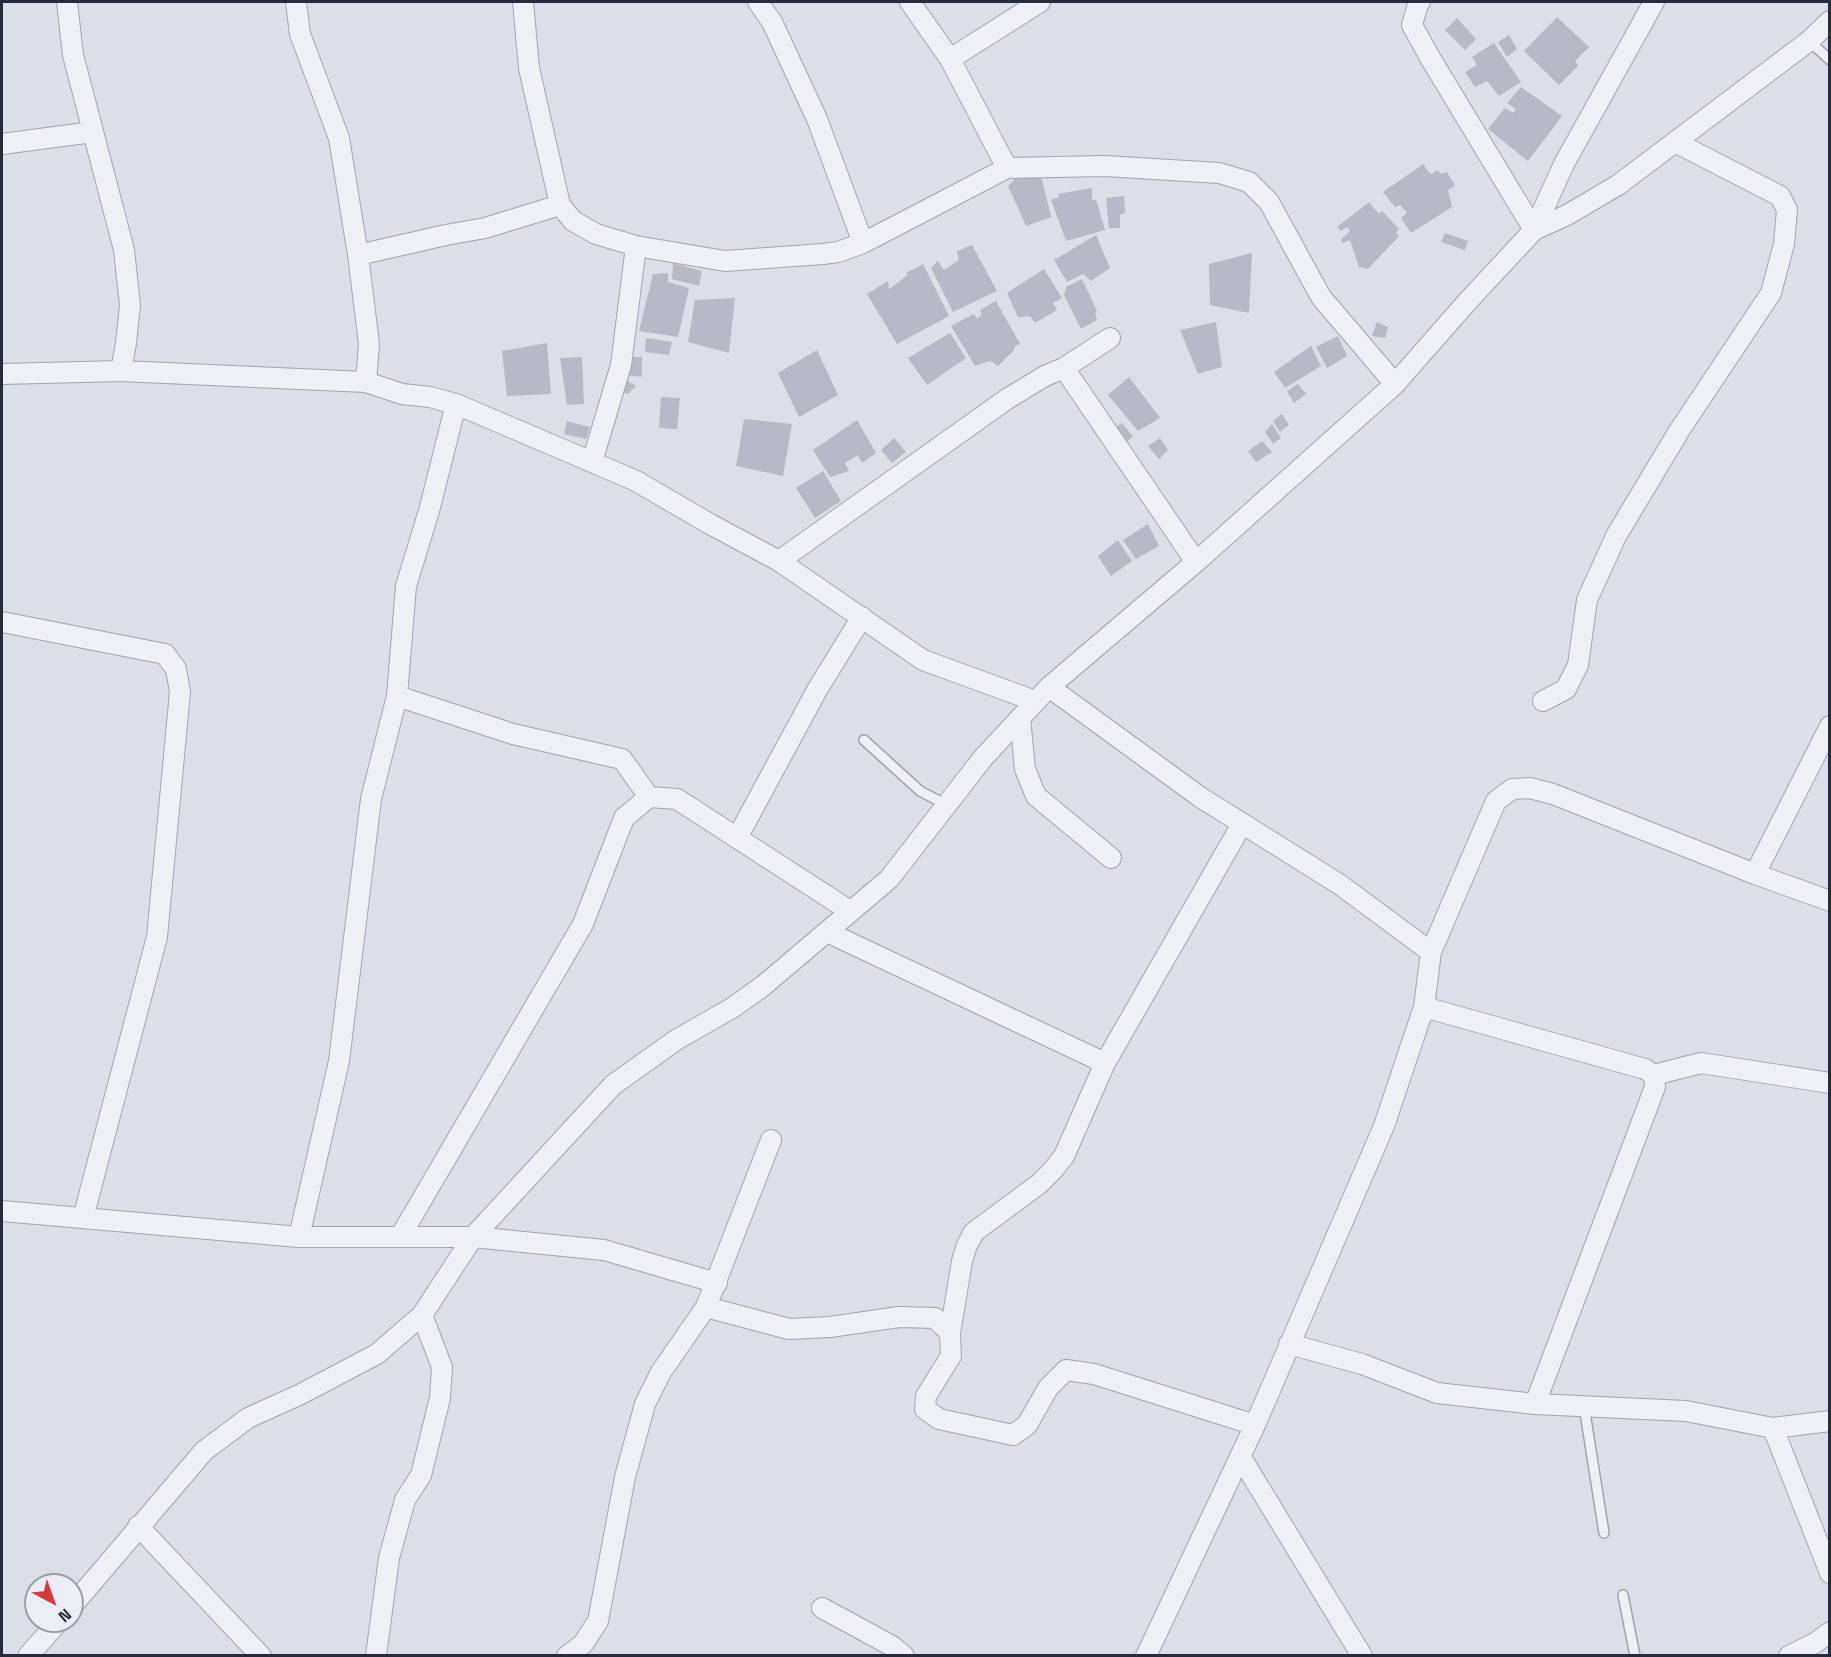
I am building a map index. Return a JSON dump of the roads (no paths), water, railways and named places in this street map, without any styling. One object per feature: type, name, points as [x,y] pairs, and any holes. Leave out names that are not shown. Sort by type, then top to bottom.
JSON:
[{"type":"street","points":[[67,2],[73,56],[124,250],[130,305],[121,371]]},
{"type":"street","points":[[296,2],[300,34],[339,138],[358,255],[369,344],[366,382]]},
{"type":"street","points":[[524,2],[529,68],[560,205],[573,221],[596,234],[636,246],[725,261],[823,254],[838,252],[863,243],[1007,168],[1106,166],[1219,173],[1249,183],[1269,202],[1321,297],[1395,384]]},
{"type":"street","points":[[758,2],[772,22],[817,119],[863,243]]},
{"type":"street","points":[[910,2],[950,59],[1007,168]]},
{"type":"street","points":[[950,59],[1040,2]]},
{"type":"street","points":[[1420,2],[1413,25],[1435,66],[1534,230]]},
{"type":"street","points":[[84,1591],[204,1451],[248,1418],[301,1394],[377,1354],[422,1315],[473,1237],[614,1084],[676,1040],[732,1008],[763,986],[890,879],[945,804],[983,758],[1049,687],[1196,562],[1395,384],[1534,230],[1564,164],[1654,2]]},
{"type":"street","points":[[1534,230],[1618,185],[1809,41],[1830,21]]},
{"type":"street","points":[[2,144],[93,132]]},
{"type":"street","points":[[1543,701],[1566,689],[1578,665],[1587,600],[1616,536],[1679,431],[1771,293],[1784,244],[1787,210],[1780,196],[1675,142]]},
{"type":"street","points":[[358,255],[485,228],[560,205]]},
{"type":"street","points":[[592,462],[621,365],[636,246]]},
{"type":"street","points":[[779,561],[1007,399],[1045,376],[1064,368],[1110,338]]},
{"type":"street","points":[[1064,368],[1196,562]]},
{"type":"street","points":[[2,374],[121,371],[366,382],[402,394],[430,397],[456,404],[636,481],[779,561],[923,660],[1035,701]]},
{"type":"street","points":[[299,1237],[339,1061],[371,799],[396,696],[406,586],[429,512],[456,404]]},
{"type":"street","points":[[737,838],[817,690],[862,617]]},
{"type":"street","points":[[2,622],[165,654],[176,669],[180,692],[157,938],[83,1218]]},
{"type":"street","points":[[1049,687],[1200,797],[1339,884],[1431,952]]},
{"type":"street","points":[[396,696],[513,734],[622,759],[649,797]]},
{"type":"street","points":[[1020,718],[1025,770],[1036,796],[1111,858]]},
{"type":"street","points":[[1755,874],[1830,726]]},
{"type":"street","points":[[1146,1656],[1255,1425],[1384,1126],[1424,1007],[1431,952],[1496,801],[1512,789],[1530,788],[1553,794],[1755,874],[1830,901]]},
{"type":"street","points":[[400,1237],[583,924],[624,818],[649,797],[677,799],[850,911]]},
{"type":"street","points":[[1242,824],[1105,1063],[1064,1156],[1039,1184],[974,1232],[962,1261],[950,1333],[951,1356],[926,1396],[925,1409],[939,1419],[1013,1435],[1027,1425],[1048,1388],[1066,1370],[1094,1374],[1255,1425]]},
{"type":"street","points":[[827,932],[1105,1063]]},
{"type":"street","points":[[1424,1007],[1645,1069],[1654,1075],[1701,1063],[1830,1083]]},
{"type":"street","points":[[1535,1404],[1655,1088],[1654,1075]]},
{"type":"street","points":[[567,1656],[583,1644],[598,1621],[625,1477],[645,1404],[661,1372],[706,1307],[771,1140]]},
{"type":"street","points":[[2,1211],[299,1237],[473,1237],[604,1250],[717,1283]]},
{"type":"street","points":[[706,1307],[789,1329],[830,1327],[899,1317],[935,1318],[950,1333]]},
{"type":"street","points":[[376,1656],[389,1558],[405,1500],[421,1474],[440,1398],[442,1367],[422,1315]]},
{"type":"street","points":[[1289,1344],[1362,1364],[1437,1394],[1535,1404],[1686,1411],[1773,1428],[1830,1421]]},
{"type":"street","points":[[1773,1428],[1830,1573]]},
{"type":"street","points":[[1240,1456],[1362,1656]]},
{"type":"street","points":[[138,1526],[261,1656]]},
{"type":"street","points":[[822,1608],[892,1646],[904,1656]]},
{"type":"street","points":[[1789,1656],[1815,1643],[1830,1632]]},
{"type":"street","points":[[28,1656],[48,1633]]},
{"type":"lane","points":[[1809,41],[1830,60]]},
{"type":"lane","points":[[864,740],[920,791],[945,804]]},
{"type":"lane","points":[[1584,1406],[1604,1533]]},
{"type":"lane","points":[[1623,1595],[1635,1656]]}]
